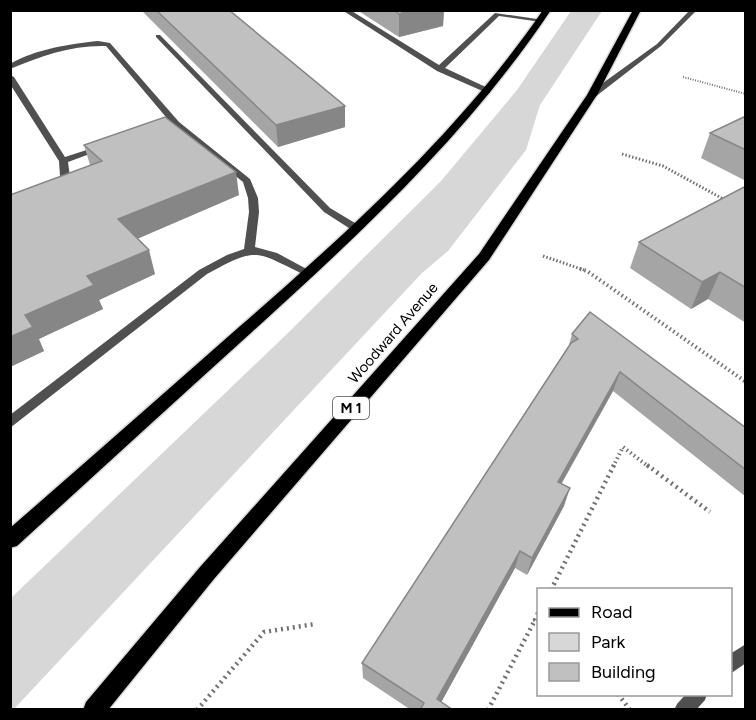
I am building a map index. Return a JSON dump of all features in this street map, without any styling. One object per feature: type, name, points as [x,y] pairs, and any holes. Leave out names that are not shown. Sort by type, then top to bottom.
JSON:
[{"type":"main road","points":[[10,540],[309,273],[356,228],[451,132],[487,91],[547,10]]},
{"type":"main road","name":"Woodward Avenue","points":[[94,710],[207,573],[484,257],[592,95],[637,10]]},
{"type":"street","points":[[345,10],[440,69],[487,91]]},
{"type":"street","points":[[592,95],[659,45],[694,10]]},
{"type":"street","points":[[440,69],[496,12],[541,20]]},
{"type":"street","points":[[158,36],[304,188],[327,210],[356,228]]},
{"type":"street","points":[[10,67],[24,59],[43,54],[89,44],[108,44],[176,124],[247,181],[253,198],[254,212],[249,251]]},
{"type":"street","points":[[10,77],[63,161],[64,177],[43,192]]},
{"type":"street","points":[[147,134],[176,124]]},
{"type":"street","points":[[63,161],[108,146]]},
{"type":"street","points":[[10,423],[202,272],[229,258],[249,251],[262,251],[309,273]]},
{"type":"street","points":[[732,664],[746,652]]},
{"type":"street","points":[[683,710],[697,696]]},
{"type":"path","points":[[683,76],[746,94]]},
{"type":"path","points":[[622,154],[663,166],[730,203],[724,206]]},
{"type":"path","points":[[543,255],[587,271],[746,382]]},
{"type":"path","points":[[551,588],[623,447],[710,512]]},
{"type":"path","points":[[488,710],[537,621]]},
{"type":"path","points":[[197,710],[264,632],[315,624]]},
{"type":"path","points":[[620,696],[630,710]]},
{"type":"green space","points":[[571,11],[602,11],[540,105],[526,150],[448,251],[422,273],[14,709],[11,709],[11,598],[290,331],[441,181],[517,90]]},
{"type":"building","points":[[156,10],[229,10],[345,106],[276,125]]},
{"type":"building","points":[[394,10],[411,10],[399,14]]},
{"type":"building","points":[[746,116],[746,150],[710,133]]},
{"type":"building","points":[[165,117],[236,172],[118,219],[149,250],[87,276],[94,285],[25,315],[33,327],[10,337],[10,195],[102,161],[84,145]]},
{"type":"building","points":[[746,186],[746,288],[720,272],[702,282],[639,242]]},
{"type":"building","points":[[590,312],[746,428],[746,470],[620,372],[558,482],[570,488],[532,558],[520,551],[437,699],[453,710],[420,710],[424,703],[362,663],[571,343],[578,339],[572,334]]}]
